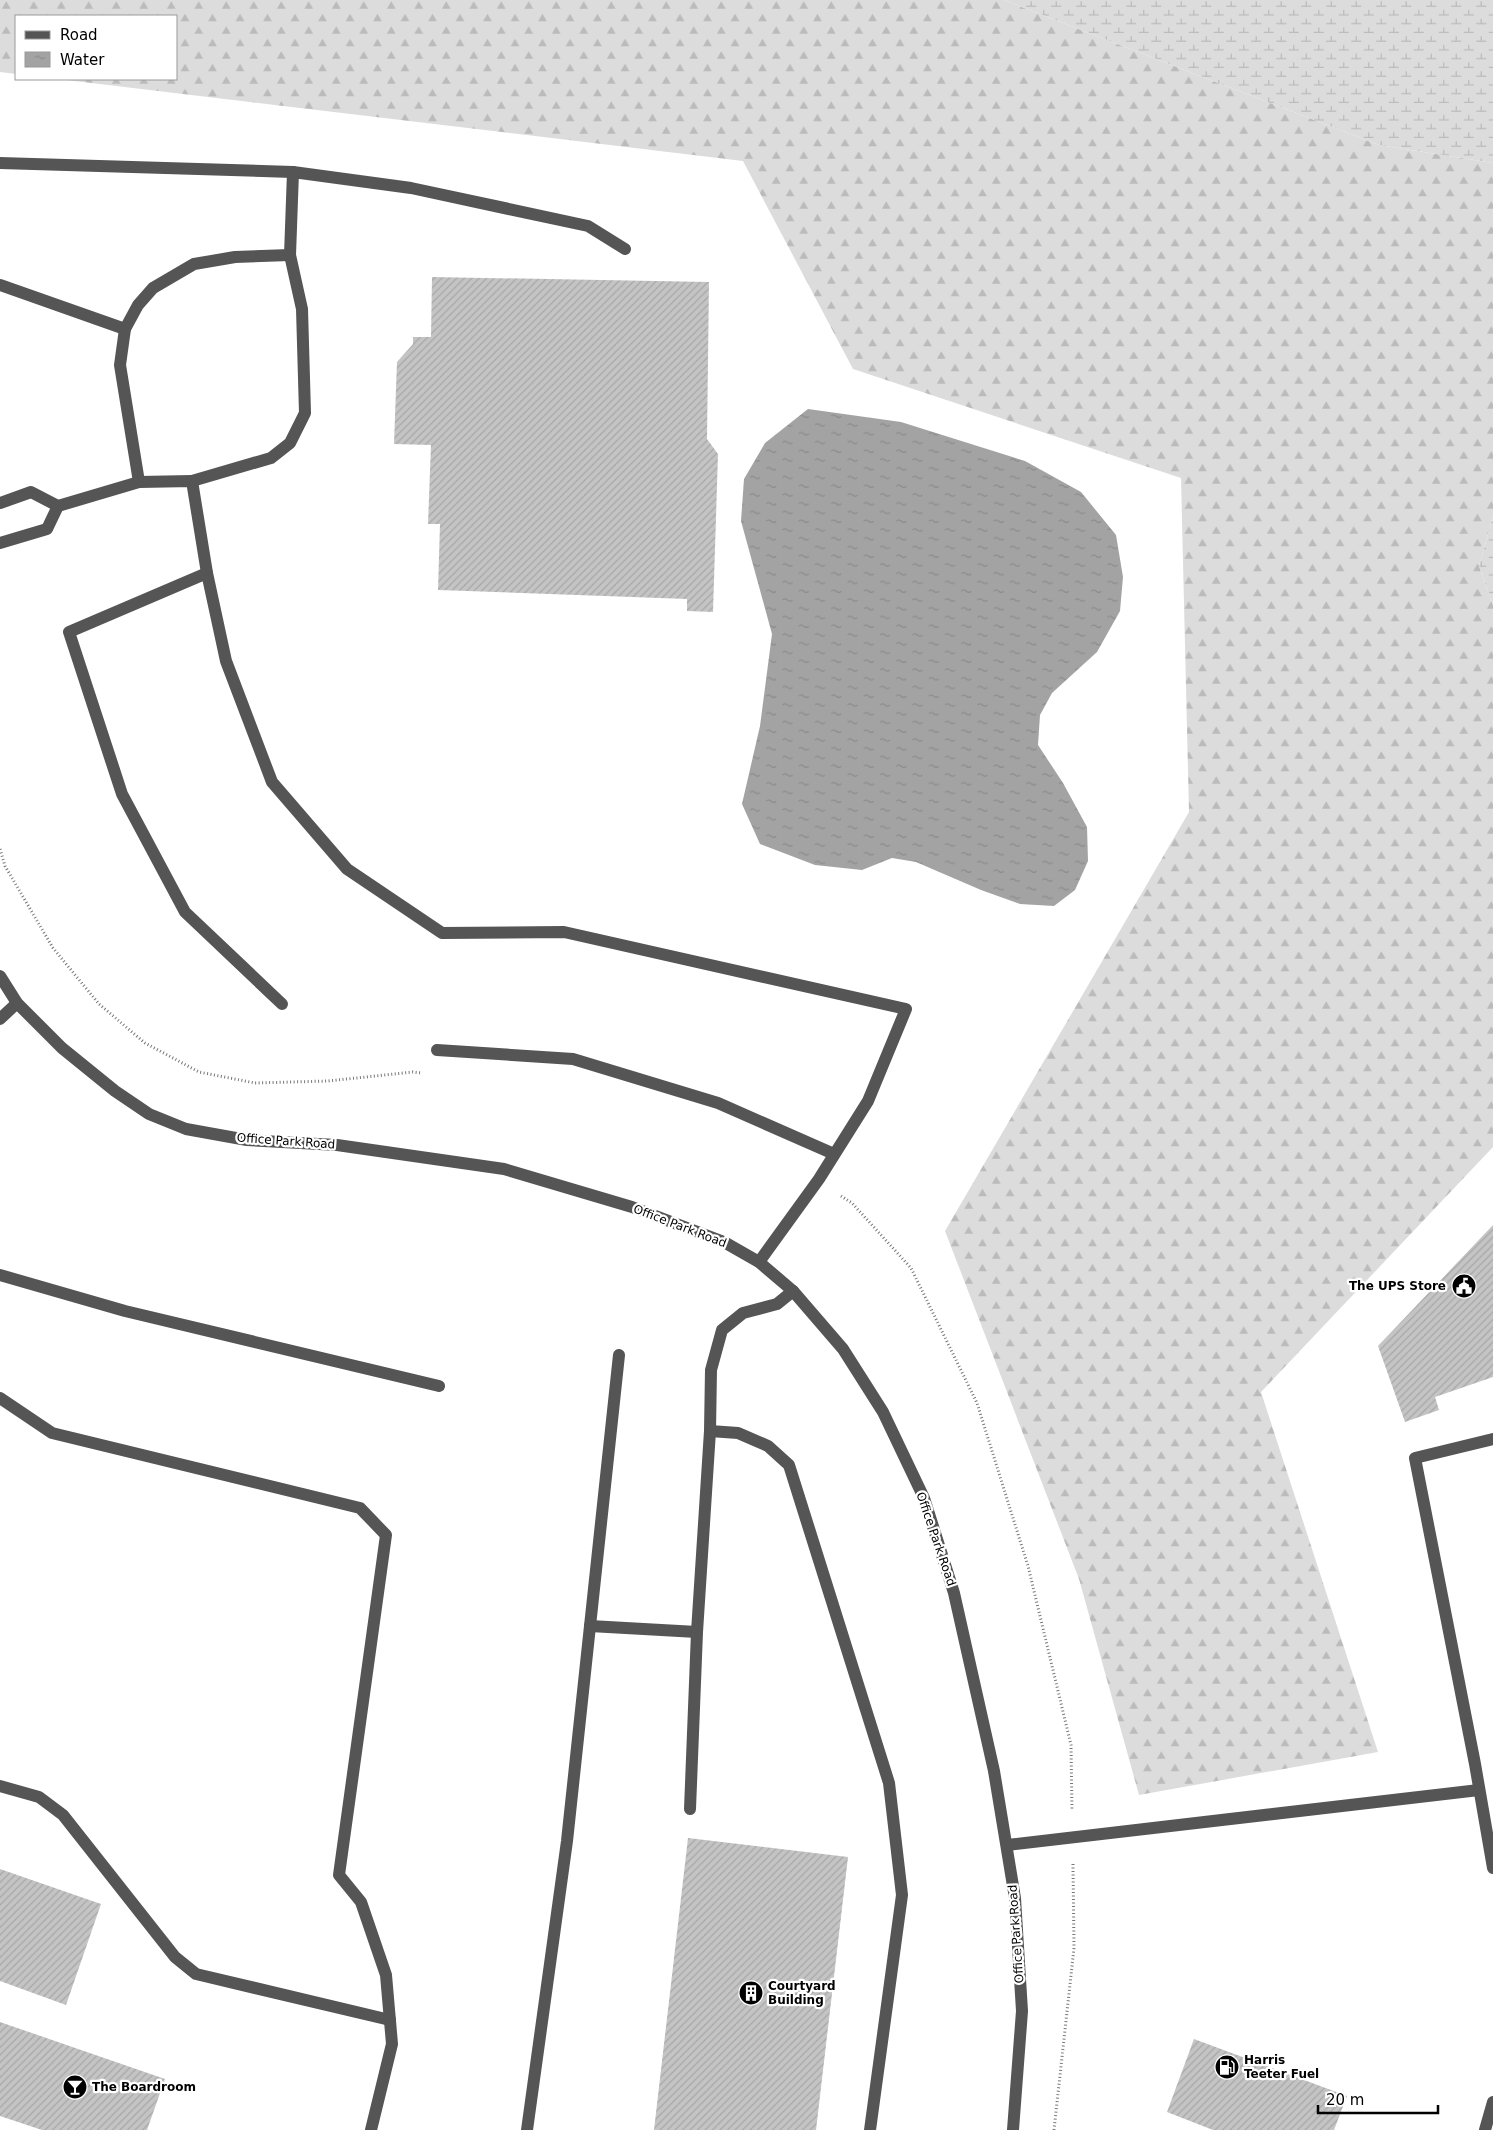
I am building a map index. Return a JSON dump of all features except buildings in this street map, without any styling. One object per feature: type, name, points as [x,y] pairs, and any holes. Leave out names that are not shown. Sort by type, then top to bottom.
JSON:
[{"type":"street","points":[[0,163],[293,172],[411,188],[588,226],[625,249]]},
{"type":"street","points":[[0,504],[31,492],[58,506],[139,482],[192,481],[271,458],[290,443],[305,413],[302,309],[290,255],[293,172]]},
{"type":"street","points":[[139,482],[120,365],[125,329],[138,305],[153,288],[194,264],[235,257],[290,255]]},
{"type":"street","points":[[0,285],[125,329]]},
{"type":"street","points":[[192,481],[207,574],[226,661],[272,782],[347,869],[442,933],[564,932],[906,1009],[868,1101],[834,1154],[759,1262]]},
{"type":"street","points":[[0,543],[47,529],[58,506]]},
{"type":"street","points":[[207,574],[69,632],[122,794],[185,912],[282,1004]]},
{"type":"street","name":"Office Park Road","points":[[0,976],[17,1003],[62,1048],[115,1091],[149,1114],[186,1129],[247,1140],[337,1145],[504,1169],[632,1207],[724,1242],[759,1262],[793,1291],[848,1357],[883,1412],[924,1498],[954,1593],[994,1771],[1015,1898],[1022,2011],[1013,2130]]},
{"type":"street","points":[[0,1020],[17,1003]]},
{"type":"street","points":[[436,1050],[574,1059],[718,1103],[834,1154]]},
{"type":"street","points":[[0,1275],[125,1311],[439,1386]]},
{"type":"street","points":[[690,1809],[697,1632],[712,1370],[722,1330],[743,1313],[778,1304],[793,1291]]},
{"type":"street","points":[[527,2130],[567,1841],[619,1355]]},
{"type":"street","points":[[0,1398],[52,1433],[360,1508],[386,1536],[339,1875],[361,1902],[386,1975],[392,2044],[371,2130]]},
{"type":"street","points":[[710,1431],[738,1433],[768,1446],[789,1465],[889,1783],[902,1895],[870,2130]]},
{"type":"street","points":[[1493,1439],[1415,1458],[1493,1868]]},
{"type":"street","points":[[590,1626],[697,1632]]},
{"type":"street","points":[[0,1786],[38,1798],[63,1816],[175,1957],[196,1974],[390,2020]]},
{"type":"street","points":[[1007,1845],[1479,1790]]},
{"type":"street","points":[[1485,2130],[1493,2102]]},
{"type":"green space","points":[[0,0],[1004,0],[1379,145],[1493,163],[1493,516],[1479,566],[1493,605],[1493,1147],[1261,1392],[1378,1752],[1139,1795],[1079,1579],[945,1231],[1189,812],[1181,478],[853,369],[743,161],[66,80],[178,80],[178,15],[15,15],[15,74],[0,72]]},
{"type":"green space","points":[[1004,0],[1493,0],[1493,163],[1379,145]]},
{"type":"green space","points":[[1493,516],[1493,605],[1479,566]]},
{"type":"water","points":[[808,409],[901,422],[1025,461],[1081,492],[1116,535],[1123,577],[1120,611],[1097,652],[1052,693],[1040,715],[1038,745],[1063,783],[1087,827],[1088,861],[1075,890],[1054,906],[1020,904],[981,890],[916,862],[892,858],[862,870],[815,865],[760,844],[742,804],[760,726],[772,634],[741,521],[744,479],[765,443]]},
{"type":"place","name":"The UPS Store","points":[[1464,1286]]},
{"type":"place","name":"Courtyard Building","points":[[751,1993]]},
{"type":"place","name":"Harris Teeter Fuel","points":[[1227,2067]]},
{"type":"place","name":"The Boardroom","points":[[75,2087]]}]
